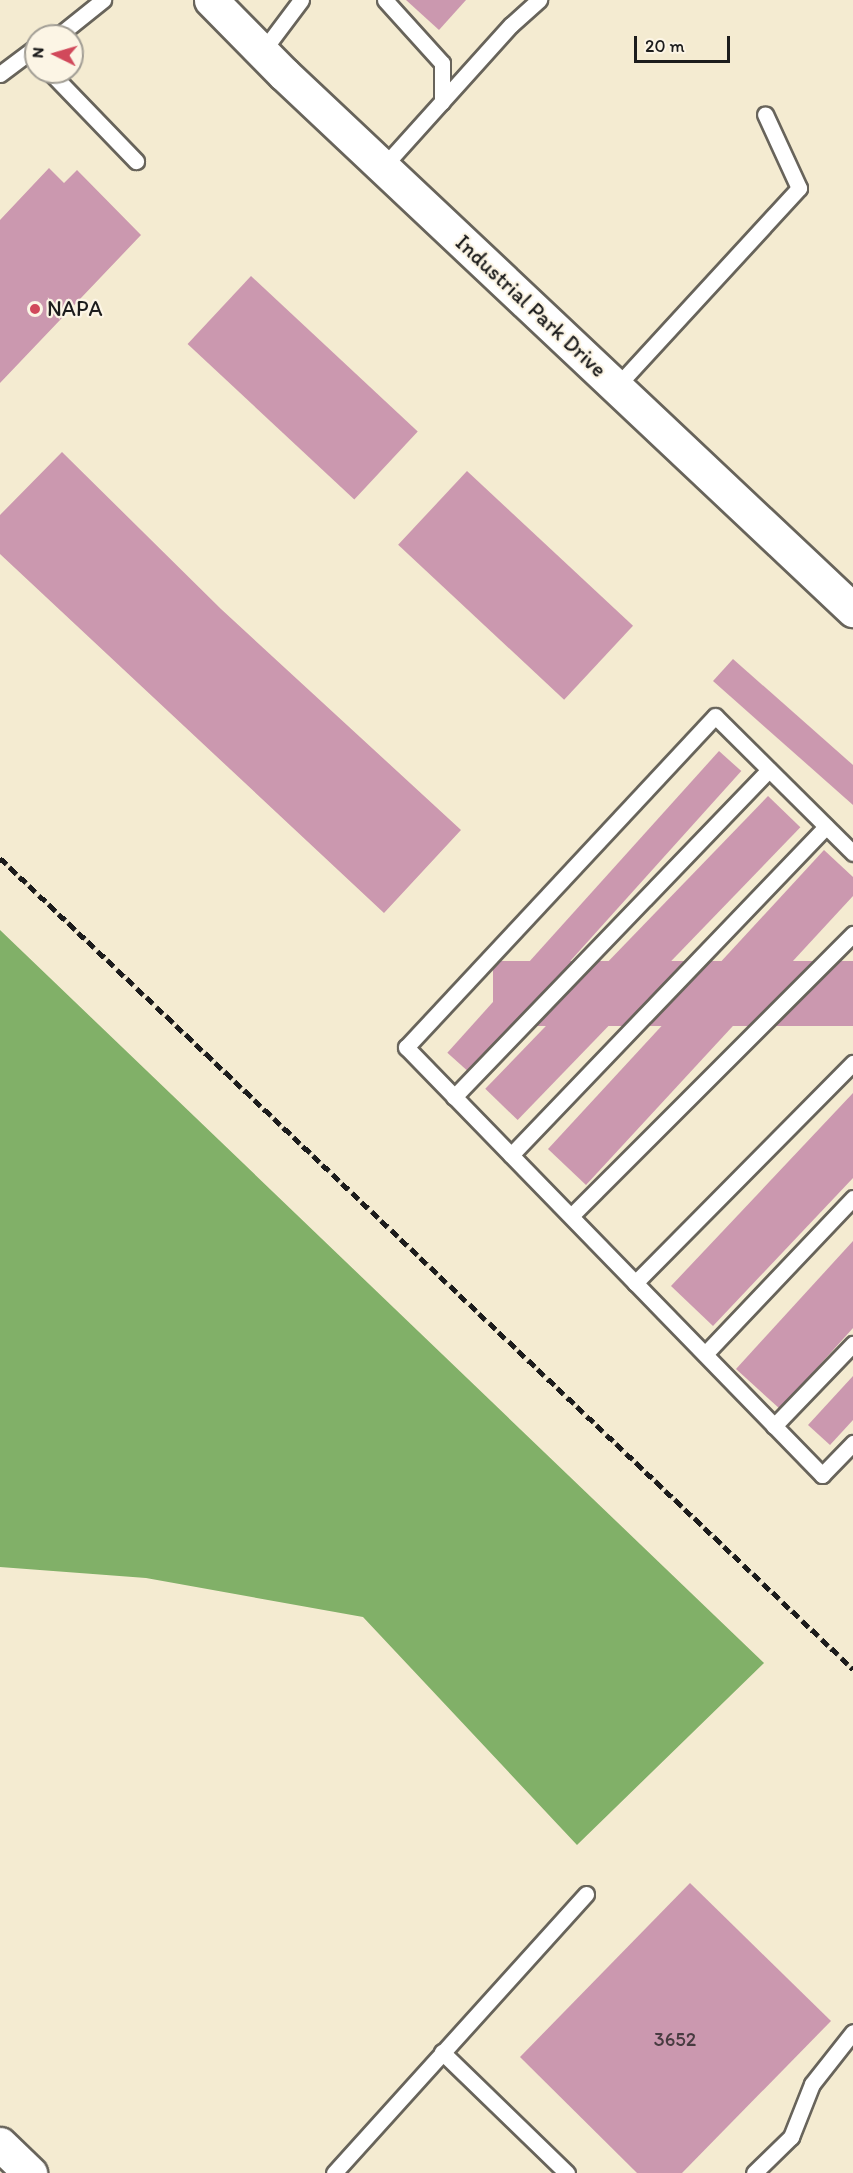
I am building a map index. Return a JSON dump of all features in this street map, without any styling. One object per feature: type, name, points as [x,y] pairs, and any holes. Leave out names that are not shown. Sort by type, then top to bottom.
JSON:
[{"type":"street","name":"Industrial Park Drive","points":[[211,0],[383,167],[853,610]]},
{"type":"lane","points":[[73,24],[103,0]]},
{"type":"lane","points":[[262,52],[301,0]]},
{"type":"lane","points":[[385,0],[442,63],[442,102]]},
{"type":"lane","points":[[383,167],[539,0]]},
{"type":"lane","points":[[0,74],[24,58]]},
{"type":"lane","points":[[62,84],[136,161]]},
{"type":"lane","points":[[617,387],[799,188],[765,114]]},
{"type":"lane","points":[[853,854],[715,716],[406,1047],[822,1475],[853,1443]]},
{"type":"lane","points":[[454,1097],[769,770]]},
{"type":"lane","points":[[511,1155],[826,827]]},
{"type":"lane","points":[[571,1216],[853,934]]},
{"type":"lane","points":[[635,1283],[853,1063]]},
{"type":"lane","points":[[705,1354],[853,1198]]},
{"type":"lane","points":[[774,1426],[853,1344]]},
{"type":"lane","points":[[334,2173],[586,1894]]},
{"type":"lane","points":[[754,2173],[791,2137],[812,2084],[853,2032]]},
{"type":"lane","points":[[442,2052],[567,2173]]},
{"type":"green space","points":[[0,930],[764,1663],[577,1845],[363,1617],[146,1578],[0,1567]]},
{"type":"building","points":[[406,0],[466,0],[439,30]]},
{"type":"building","name":"NAPA","points":[[49,168],[64,183],[77,170],[141,235],[0,383],[0,220]]},
{"type":"building","points":[[251,276],[418,431],[354,500],[188,344]]},
{"type":"building","points":[[62,452],[221,609],[461,830],[384,913],[0,554],[0,515]]},
{"type":"building","points":[[467,471],[633,626],[564,700],[398,545]]},
{"type":"building","points":[[733,659],[853,765],[853,805],[713,681]]},
{"type":"building","points":[[719,751],[741,771],[470,1073],[447,1053]]},
{"type":"building","points":[[768,796],[800,827],[518,1120],[485,1089]]},
{"type":"building","points":[[824,850],[853,877],[853,896],[586,1185],[548,1149]]},
{"type":"building","points":[[493,961],[853,961],[853,1026],[493,1026]]},
{"type":"building","points":[[853,1093],[853,1178],[713,1326],[671,1286]]},
{"type":"building","points":[[853,1241],[853,1328],[780,1409],[736,1369]]},
{"type":"building","points":[[853,1376],[853,1420],[830,1445],[808,1425]]},
{"type":"building","points":[[690,1883],[831,2021],[682,2173],[637,2173],[520,2057]]},
{"type":"railway","points":[[0,858],[853,1669]]},
{"type":"place","name":"NAPA","points":[[35,309]]}]
